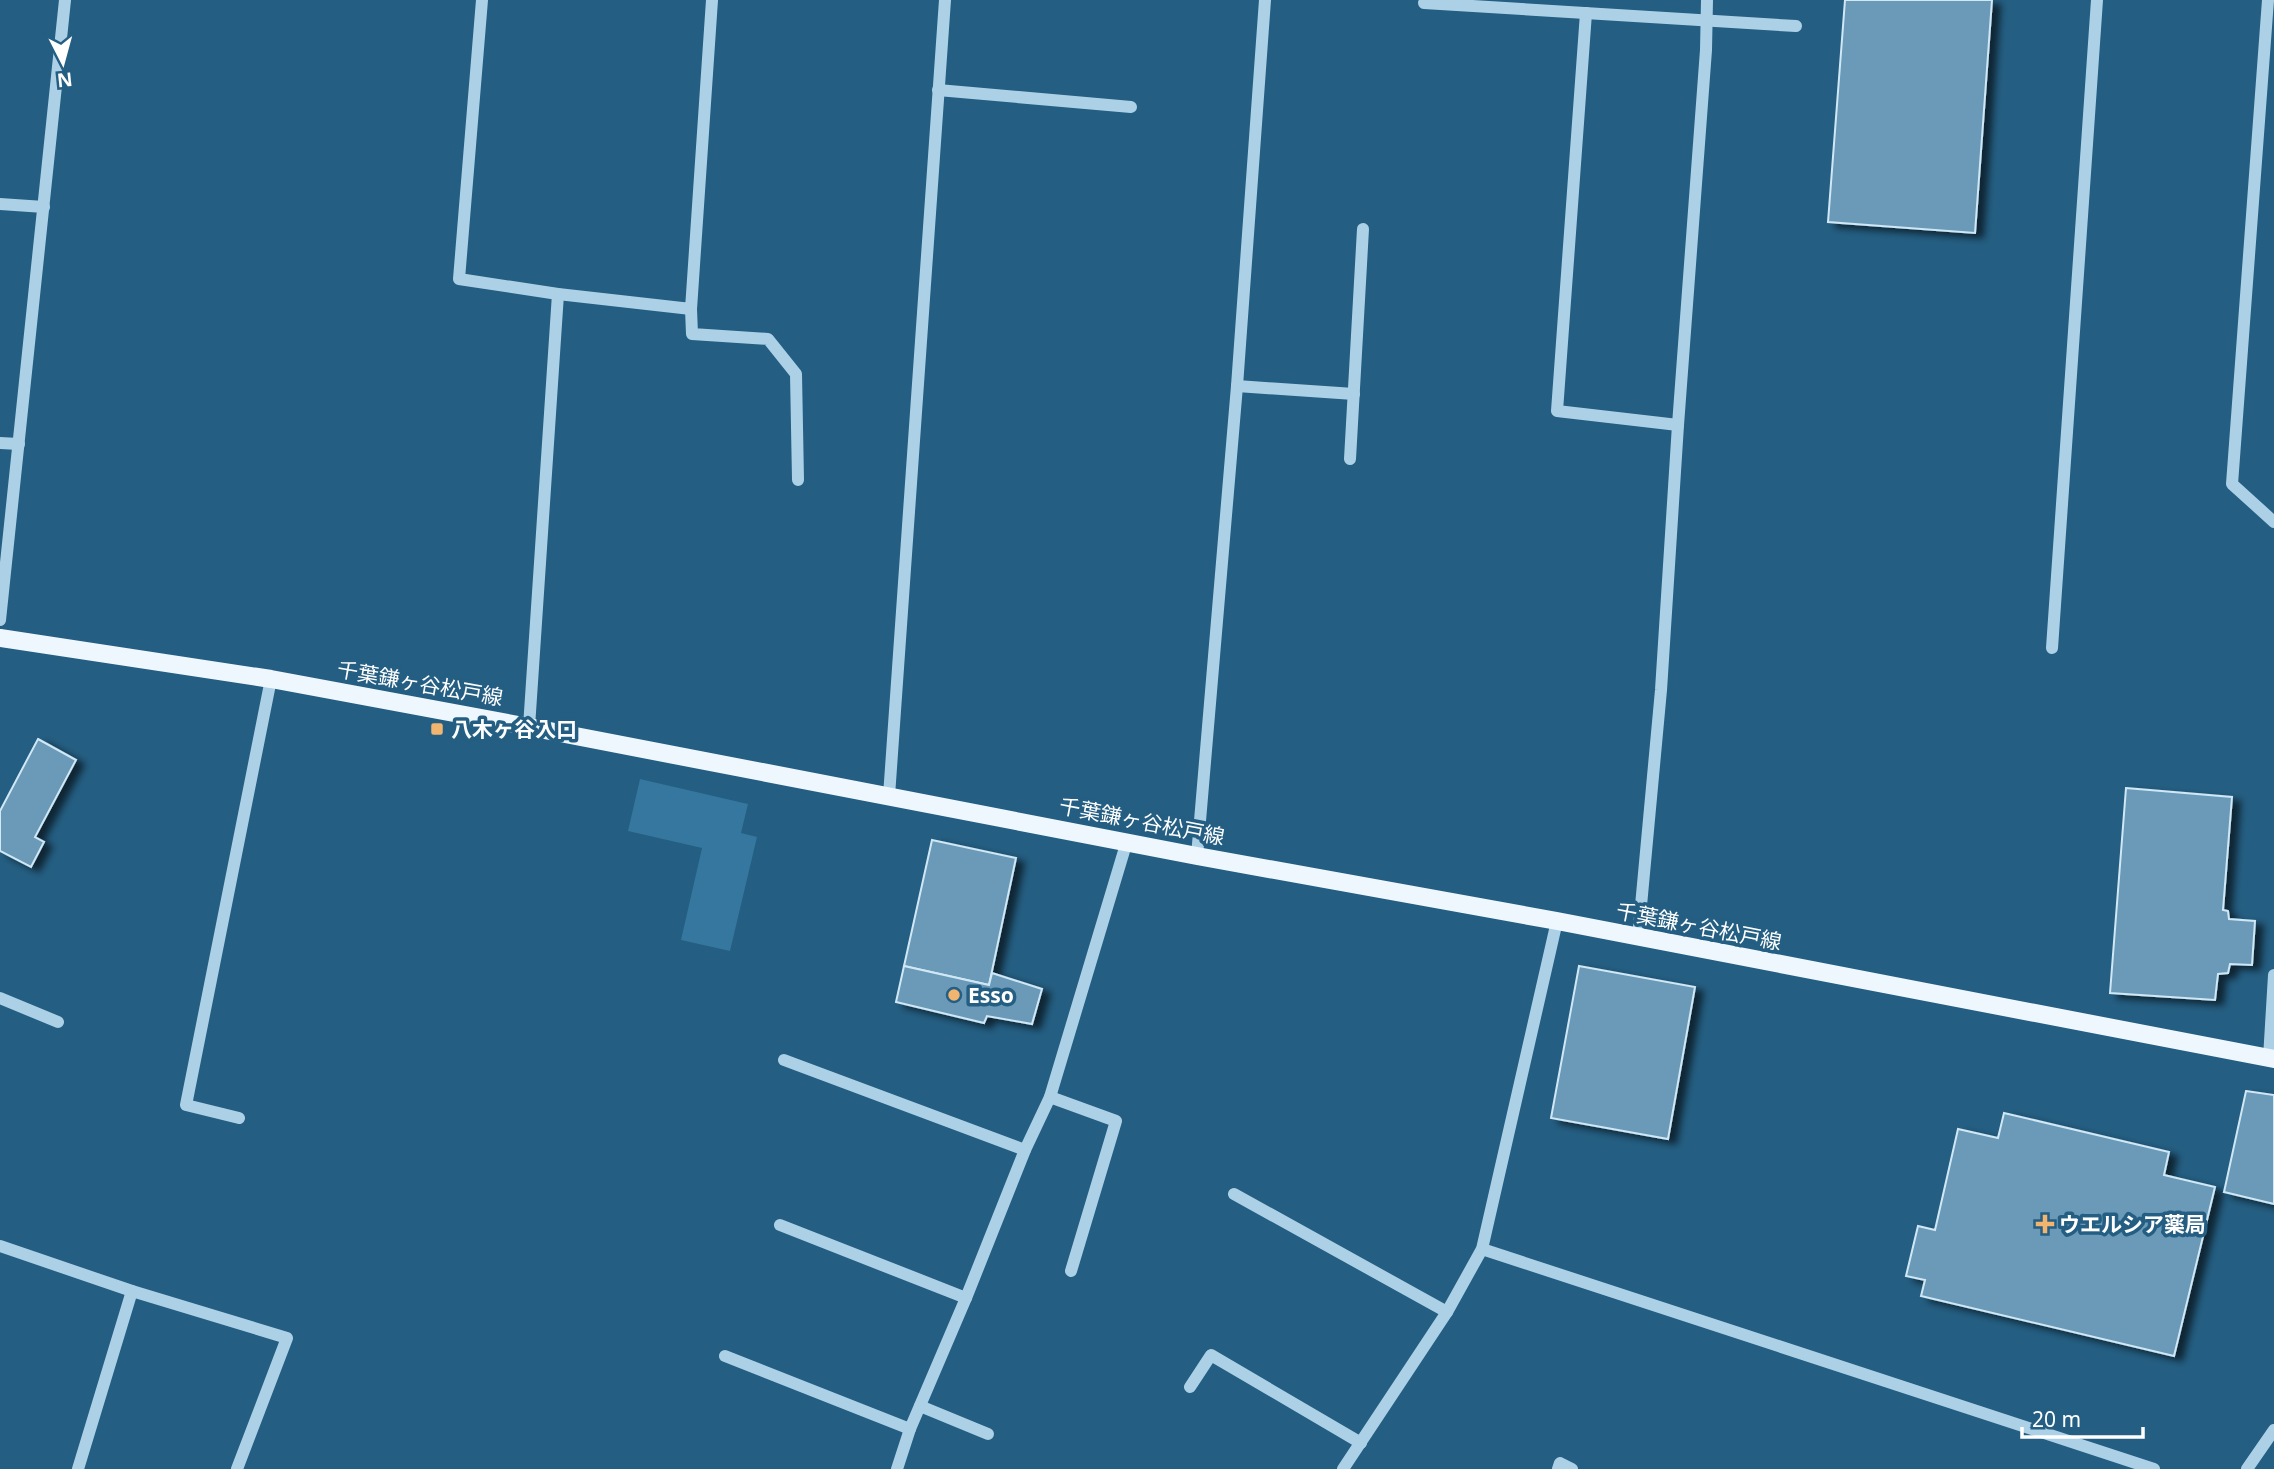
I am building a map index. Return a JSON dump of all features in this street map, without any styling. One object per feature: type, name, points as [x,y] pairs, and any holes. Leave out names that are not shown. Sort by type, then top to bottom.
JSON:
[{"type":"main road","name":"千葉鎌ヶ谷松戸線","points":[[0,638],[271,679],[2272,1058]]},
{"type":"street","points":[[0,620],[65,0]]},
{"type":"street","points":[[482,0],[458,279],[558,294],[691,309]]},
{"type":"street","points":[[712,0],[691,309],[692,334],[768,339],[796,374],[798,480]]},
{"type":"street","points":[[889,796],[945,0]]},
{"type":"street","points":[[1196,856],[1237,386],[1265,0]]},
{"type":"street","points":[[1638,938],[1661,691],[1706,50],[1707,0]]},
{"type":"street","points":[[2052,648],[2096,0]]},
{"type":"street","points":[[2268,0],[2232,484],[2274,522]]},
{"type":"street","points":[[1424,4],[1482,4],[1796,26]]},
{"type":"street","points":[[1586,13],[1557,411],[1678,425]]},
{"type":"street","points":[[938,90],[1131,107]]},
{"type":"street","points":[[0,204],[44,207]]},
{"type":"street","points":[[1350,459],[1363,229]]},
{"type":"street","points":[[529,727],[558,294]]},
{"type":"street","points":[[1237,386],[1354,394]]},
{"type":"street","points":[[0,443],[19,444]]},
{"type":"street","points":[[239,1118],[186,1105],[271,679]]},
{"type":"street","points":[[897,1469],[910,1429],[1025,1150],[1050,1097],[1128,841]]},
{"type":"street","points":[[1343,1469],[1447,1312],[1482,1249],[1557,922]]},
{"type":"street","points":[[2272,1058],[2274,975]]},
{"type":"street","points":[[0,998],[58,1022]]},
{"type":"street","points":[[784,1060],[1025,1150]]},
{"type":"street","points":[[1050,1097],[1116,1121],[1071,1271]]},
{"type":"street","points":[[1234,1194],[1447,1312]]},
{"type":"street","points":[[780,1225],[966,1298]]},
{"type":"street","points":[[0,1246],[132,1291],[287,1338],[237,1469]]},
{"type":"street","points":[[1482,1249],[2154,1469]]},
{"type":"street","points":[[78,1469],[132,1291]]},
{"type":"street","points":[[1190,1387],[1211,1355],[1361,1443]]},
{"type":"street","points":[[725,1356],[910,1429]]},
{"type":"street","points":[[920,1406],[988,1434]]},
{"type":"street","points":[[2247,1469],[2274,1430]]},
{"type":"street","points":[[1558,1469],[1560,1463],[1572,1469]]},
{"type":"shaded area","points":[[640,779],[748,804],[741,833],[757,837],[730,951],[681,940],[702,848],[628,831]]},
{"type":"building","points":[[1845,0],[1992,0],[1975,233],[1828,222]]},
{"type":"building","points":[[38,739],[76,760],[35,837],[44,842],[31,867],[0,851],[0,811]]},
{"type":"building","points":[[2126,788],[2232,797],[2223,910],[2228,911],[2229,919],[2255,921],[2252,965],[2230,964],[2228,973],[2218,974],[2215,1000],[2110,993]]},
{"type":"building","points":[[932,840],[1016,858],[989,985],[904,966]]},
{"type":"building","points":[[904,966],[989,985],[992,973],[1042,989],[1032,1024],[987,1016],[984,1023],[896,1002]]},
{"type":"building","points":[[1579,966],[1695,987],[1668,1139],[1551,1118]]},
{"type":"building","points":[[2246,1091],[2274,1095],[2274,1204],[2224,1192]]},
{"type":"building","points":[[2004,1113],[2169,1152],[2164,1175],[2215,1187],[2174,1356],[1921,1296],[1925,1280],[1906,1276],[1918,1226],[1935,1230],[1958,1129],[1998,1138]]},
{"type":"place","name":"八木ヶ谷入口","points":[[437,729]]},
{"type":"place","name":"Esso","points":[[954,995]]},
{"type":"place","name":"ウエルシア薬局","points":[[2045,1224]]}]
